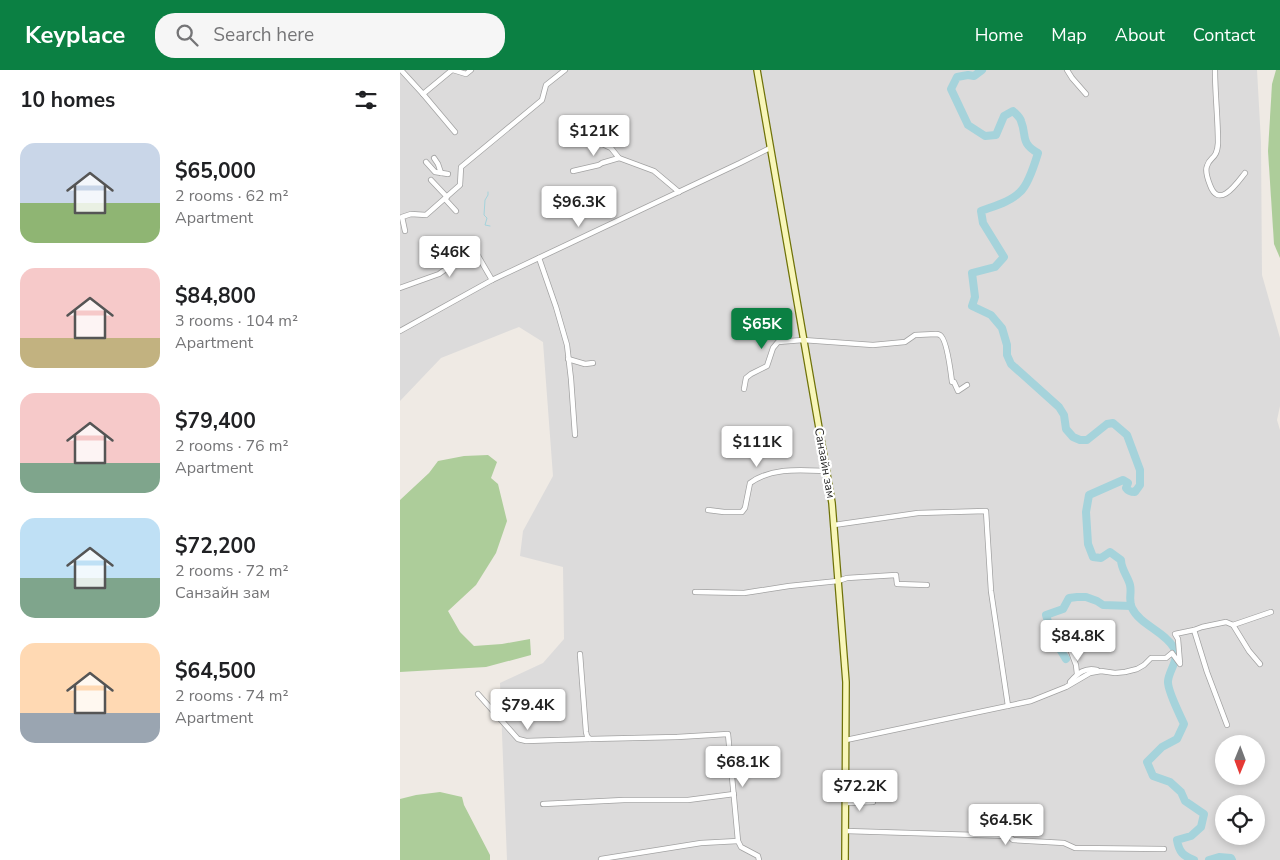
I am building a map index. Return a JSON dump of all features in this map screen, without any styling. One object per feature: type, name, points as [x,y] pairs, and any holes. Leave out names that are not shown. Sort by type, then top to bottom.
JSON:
[{"type":"main road","name":"Санзайн зам","points":[[757,70],[832,503],[846,682],[845,860]]},
{"type":"street","points":[[401,70],[454,132]]},
{"type":"street","points":[[423,94],[452,70],[466,74],[471,70]]},
{"type":"street","points":[[406,231],[402,217],[411,214],[426,215],[446,198],[460,185],[461,167],[542,100],[546,85],[566,70]]},
{"type":"street","points":[[1068,70],[1072,78],[1086,94]]},
{"type":"street","points":[[1215,70],[1218,149],[1216,156],[1206,168],[1212,190],[1214,193],[1221,195],[1227,193],[1245,172]]},
{"type":"street","points":[[598,142],[611,148],[619,158],[654,171],[679,192]]},
{"type":"street","points":[[400,330],[492,280],[740,164],[770,148]]},
{"type":"street","points":[[434,158],[440,173]]},
{"type":"street","points":[[573,171],[619,158]]},
{"type":"street","points":[[426,162],[436,172],[448,174]]},
{"type":"street","points":[[431,180],[456,211]]},
{"type":"street","points":[[400,288],[439,274],[474,249],[492,280]]},
{"type":"street","points":[[538,258],[567,345],[575,435]]},
{"type":"street","points":[[744,389],[746,378],[767,366],[773,348],[778,342],[803,340],[873,345],[905,342],[915,335],[939,334],[942,336],[946,346],[952,382],[954,382],[958,392],[967,385]]},
{"type":"street","points":[[568,359],[585,364],[592,363]]},
{"type":"street","points":[[708,510],[742,512],[745,508],[750,483],[767,475],[785,471],[826,470]]},
{"type":"street","points":[[834,525],[918,513],[986,511],[991,591],[1008,706]]},
{"type":"street","points":[[695,592],[744,593],[838,581],[847,578],[896,576],[897,584],[927,584]]},
{"type":"street","points":[[1233,625],[1270,612]]},
{"type":"street","points":[[846,740],[1031,701],[1066,687],[1090,673],[1126,672],[1137,669],[1152,658],[1166,658],[1172,653],[1180,664],[1178,639],[1175,634],[1226,622],[1233,625],[1249,651],[1260,664]]},
{"type":"street","points":[[1194,630],[1207,672],[1227,725]]},
{"type":"street","points":[[1067,641],[1075,661],[1077,674]]},
{"type":"street","points":[[580,654],[586,732],[590,740]]},
{"type":"street","points":[[1066,687],[1083,670],[1093,669],[1101,672]]},
{"type":"street","points":[[478,694],[518,739],[526,741],[728,734],[738,841],[741,847],[758,856],[759,860]]},
{"type":"street","points":[[543,804],[624,800],[688,800],[734,794]]},
{"type":"street","points":[[846,803],[873,802]]},
{"type":"street","points":[[846,831],[1009,836],[1013,840],[1064,843],[1074,848],[1164,849]]},
{"type":"street","points":[[602,860],[601,858],[701,843],[738,841]]},
{"type":"shaded area","points":[[400,70],[1257,70],[1261,142],[1262,275],[1280,338],[1280,406],[1277,420],[1280,430],[1280,860],[507,860],[500,683],[543,663],[564,639],[563,567],[520,556],[523,531],[553,476],[543,342],[519,327],[441,358],[400,401]]},
{"type":"green space","points":[[1276,70],[1280,70],[1280,258],[1274,244],[1268,151],[1272,84]]},
{"type":"green space","points":[[488,455],[497,462],[491,478],[498,484],[507,521],[496,553],[476,585],[448,611],[460,632],[474,646],[530,639],[531,655],[486,667],[400,672],[400,500],[429,473],[438,461],[464,456]]},
{"type":"green space","points":[[440,792],[462,797],[464,805],[490,855],[490,860],[400,860],[400,799]]},
{"type":"waterway","points":[[982,70],[974,76],[957,77],[951,89],[968,125],[985,136],[996,135],[1004,116],[1013,111],[1023,126],[1026,142],[1038,153],[1023,189],[1007,201],[981,211],[983,223],[1004,257],[995,267],[972,273],[975,297],[972,306],[991,315],[1002,328],[1007,345],[1007,355],[1011,364],[1059,407],[1064,415],[1066,429],[1073,437],[1087,440],[1107,424],[1113,423],[1127,435],[1140,470],[1140,485],[1135,492],[1131,492],[1126,488],[1128,483],[1123,480],[1089,495],[1086,512],[1088,544],[1093,557],[1101,558],[1110,552],[1121,560],[1130,585],[1132,608],[1141,619],[1170,642],[1176,652],[1168,685],[1184,724],[1177,739],[1162,747],[1147,762],[1153,776],[1170,782],[1181,792],[1185,801],[1204,814],[1201,827],[1191,836],[1177,840],[1182,853],[1194,860]]},
{"type":"waterway","points":[[488,192],[485,200],[484,215],[487,218],[485,225],[490,226]]},
{"type":"waterway","points":[[1066,659],[1054,638],[1046,615],[1063,609],[1069,598],[1077,597],[1086,597],[1103,605],[1131,606]]},
{"type":"waterway","points":[[1209,860],[1219,857],[1231,858],[1232,860]]}]
